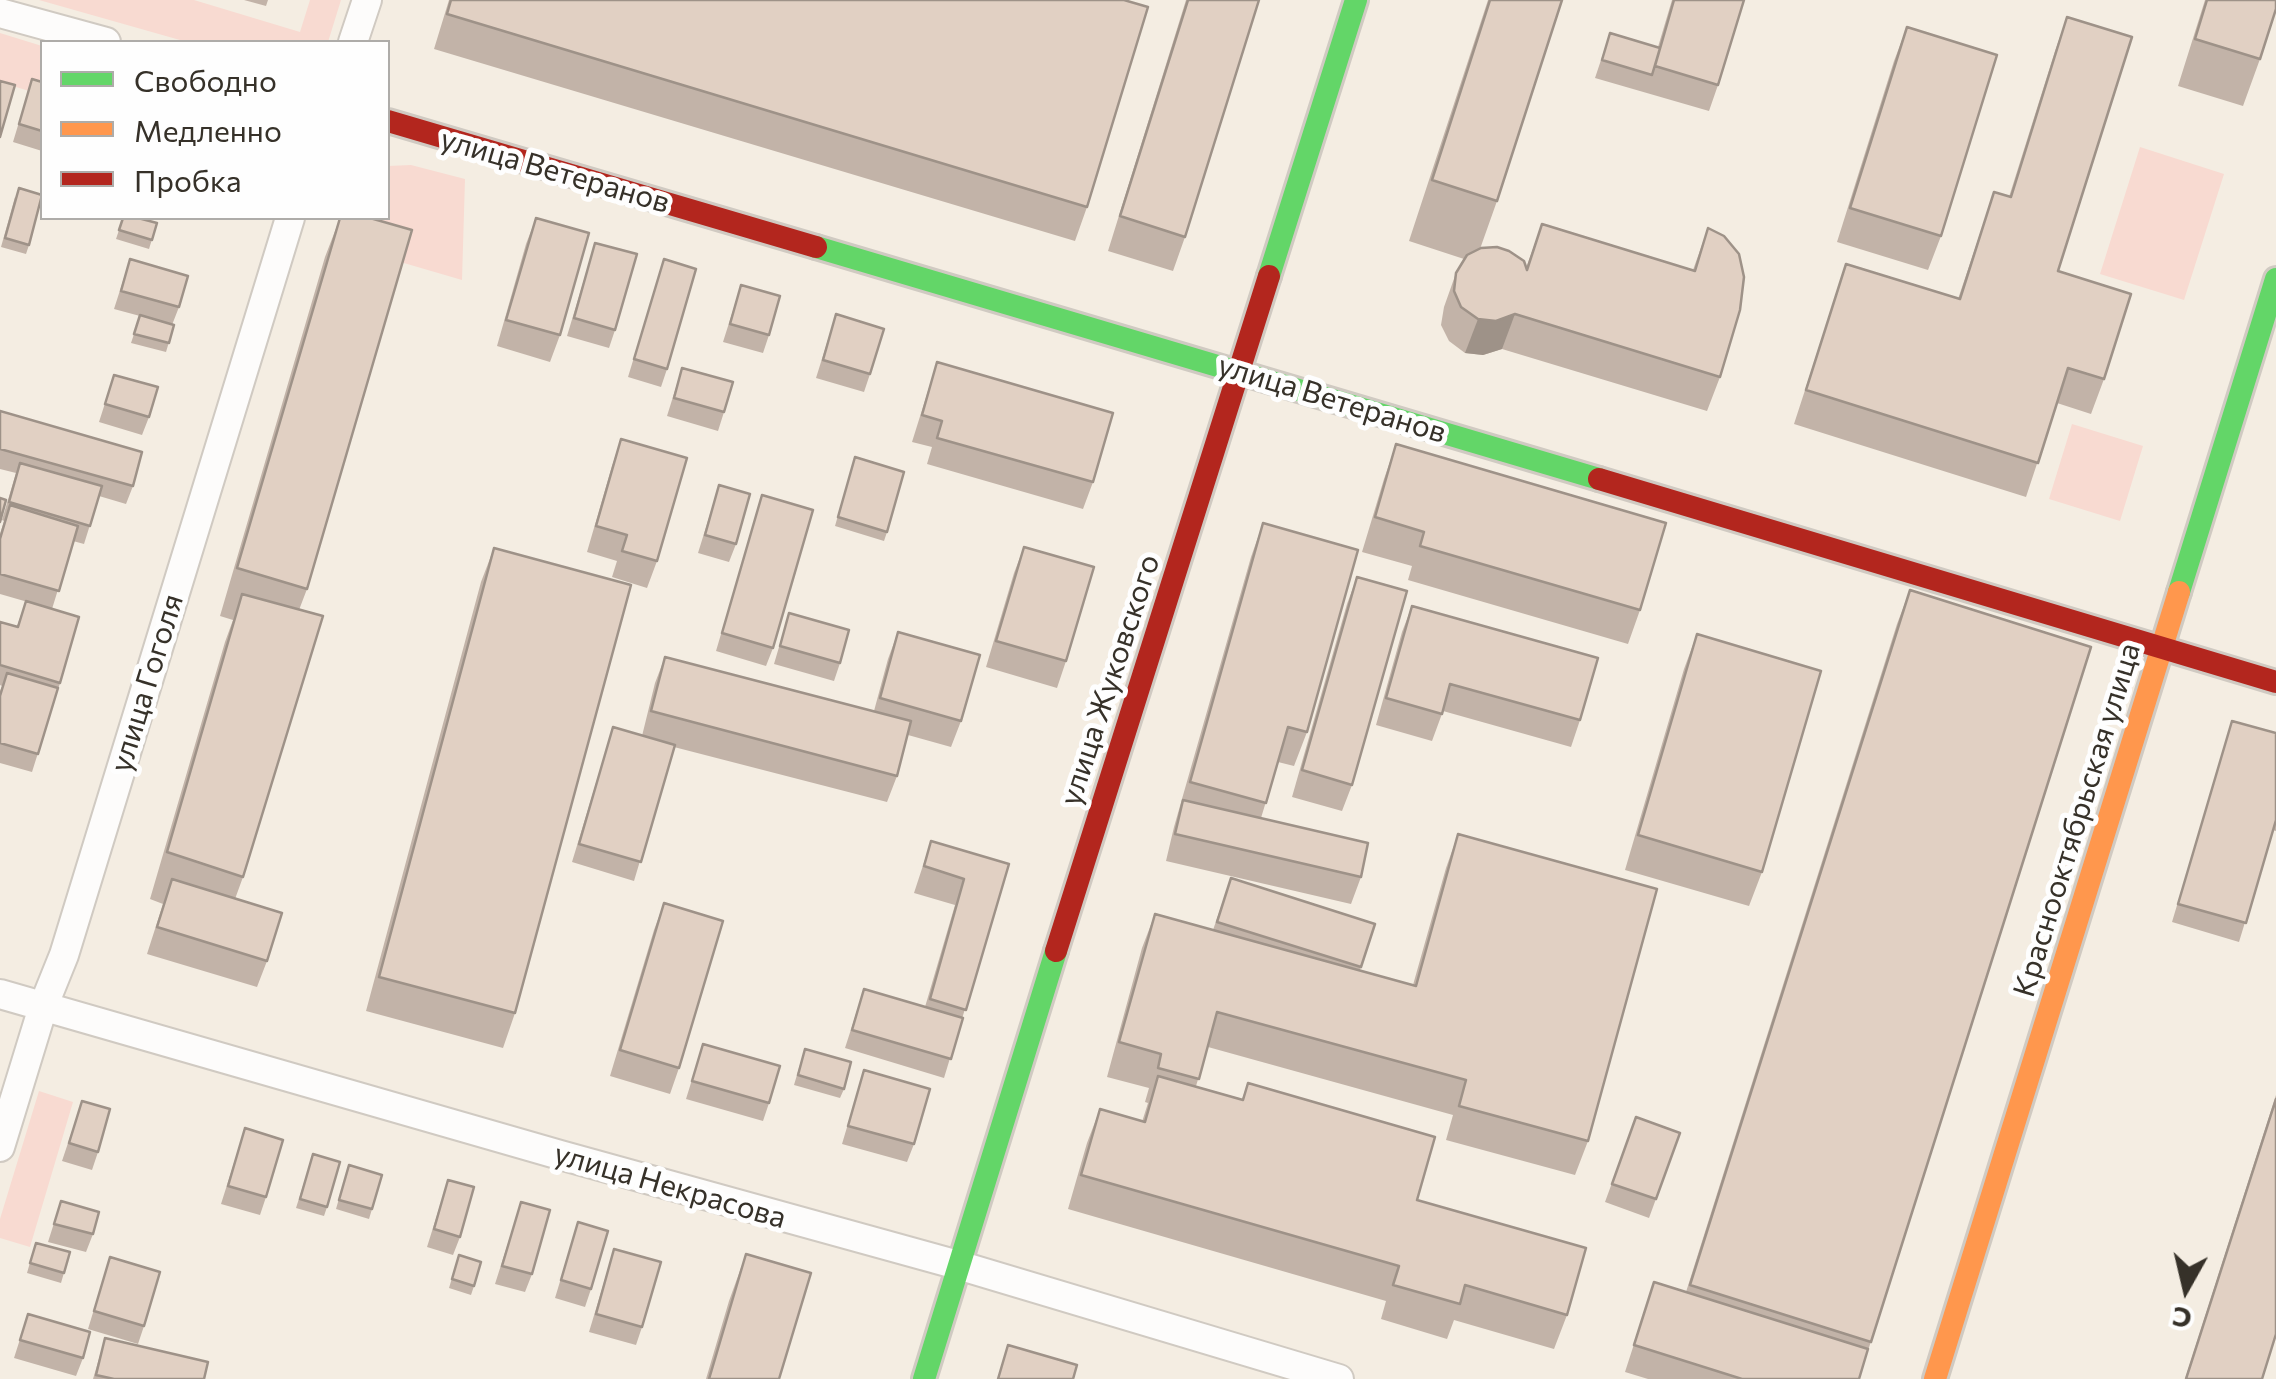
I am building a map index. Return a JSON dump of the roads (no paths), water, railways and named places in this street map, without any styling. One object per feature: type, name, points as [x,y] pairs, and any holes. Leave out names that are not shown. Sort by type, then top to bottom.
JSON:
[{"type":"street","points":[[355,40],[367,0]]},
{"type":"street","name":"улица Жуковского","points":[[924,1379],[1356,0]]},
{"type":"street","points":[[0,13],[99,40]]},
{"type":"street","name":"улица Ветеранов","points":[[390,123],[1239,371],[2276,682]]},
{"type":"street","name":"улица Гоголя","points":[[0,1147],[43,1007],[64,955],[289,220]]},
{"type":"street","name":"Краснооктябрьская улица","points":[[1935,1379],[2276,279]]},
{"type":"street","name":"улица Некрасова","points":[[0,994],[560,1156],[958,1265],[1339,1379]]}]
